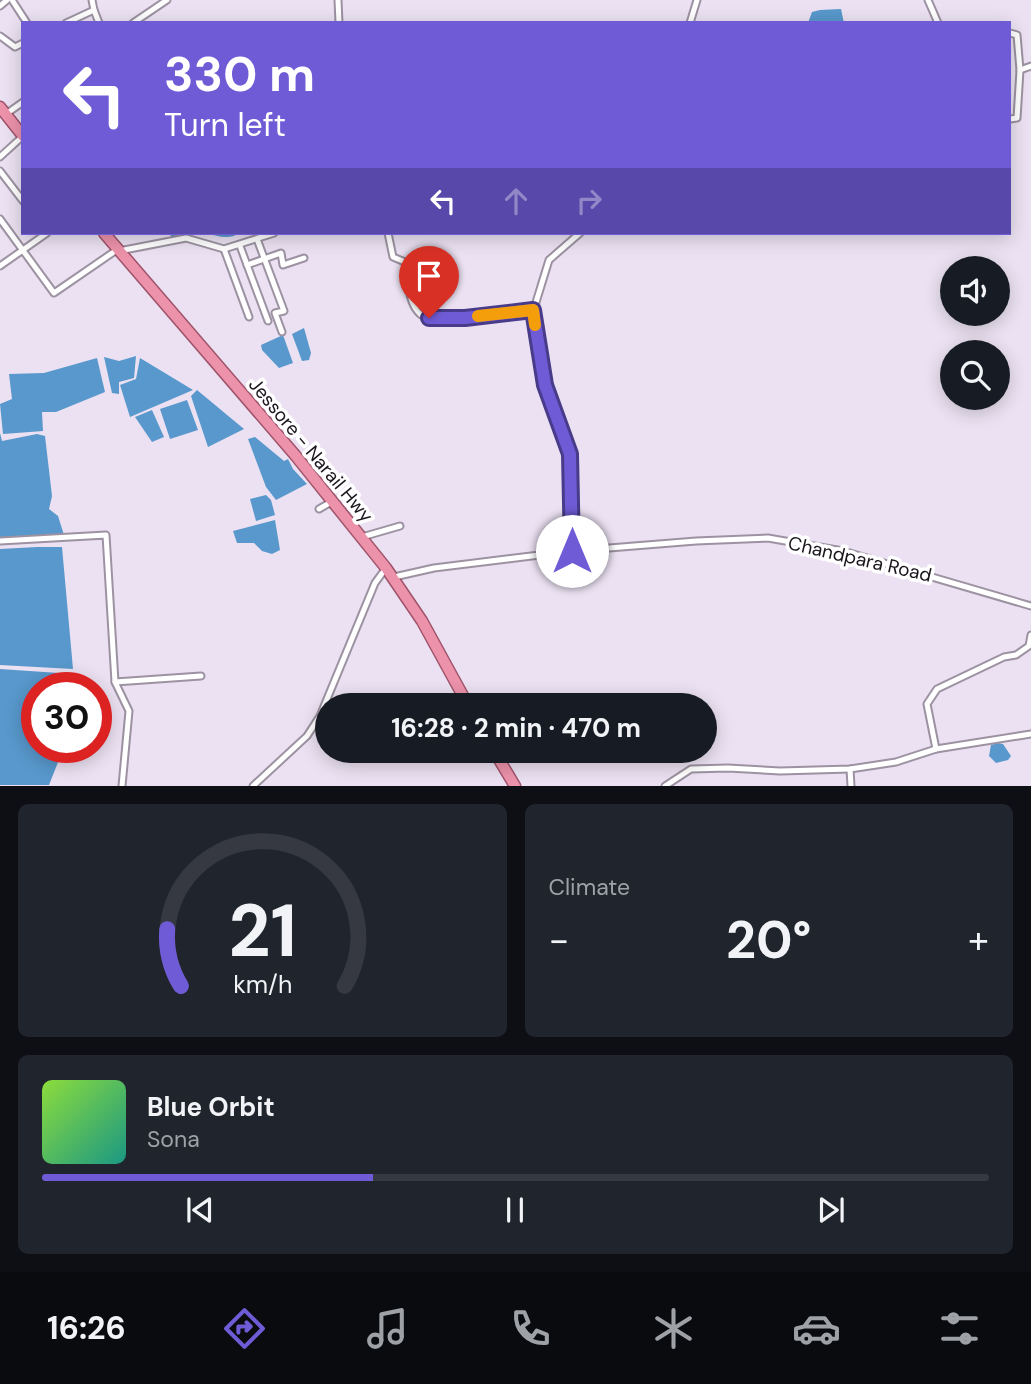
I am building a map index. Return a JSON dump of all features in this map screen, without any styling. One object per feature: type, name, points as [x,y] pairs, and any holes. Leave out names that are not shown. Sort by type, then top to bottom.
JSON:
[{"type":"highway","points":[[3,111],[21,134]]},
{"type":"highway","name":"Jessore - Narail Hwy","points":[[106,235],[333,501],[394,577],[461,693]]},
{"type":"highway","points":[[501,763],[515,786]]},
{"type":"street","points":[[0,6],[9,0],[25,21]]},
{"type":"street","points":[[92,0],[98,21]]},
{"type":"street","points":[[136,21],[167,0]]},
{"type":"street","points":[[338,0],[339,21]]},
{"type":"street","points":[[691,21],[697,0]]},
{"type":"street","points":[[928,0],[937,21]]},
{"type":"street","points":[[70,21],[94,10]]},
{"type":"street","points":[[1011,33],[1017,35],[1020,70],[1017,118],[1011,120]]},
{"type":"street","points":[[0,36],[15,47],[21,44]]},
{"type":"street","points":[[1020,70],[1031,66]]},
{"type":"street","points":[[3,111],[21,103]]},
{"type":"street","points":[[0,157],[21,138]]},
{"type":"street","points":[[0,171],[21,198]]},
{"type":"street","points":[[0,219],[54,293],[118,250],[186,238],[224,249],[268,235]]},
{"type":"street","points":[[0,266],[44,235]]},
{"type":"street","points":[[388,235],[393,257],[405,262],[411,300],[419,314],[429,318],[453,319],[533,310]]},
{"type":"street","points":[[572,551],[570,454],[545,385],[533,310],[549,260],[578,235]]},
{"type":"street","points":[[257,239],[284,311],[275,313],[282,332]]},
{"type":"street","points":[[240,246],[268,321]]},
{"type":"street","points":[[224,249],[249,317]]},
{"type":"street","points":[[247,265],[281,253],[283,265]]},
{"type":"street","points":[[268,270],[304,258]]},
{"type":"street","points":[[319,509],[333,501]]},
{"type":"street","points":[[362,537],[400,526]]},
{"type":"street","points":[[0,541],[106,535],[115,682],[129,711],[122,786]]},
{"type":"street","name":"Chandpara Road","points":[[394,577],[435,568],[572,551],[768,538],[843,551],[1031,606]]},
{"type":"street","points":[[253,786],[306,736],[320,716],[372,590],[386,568]]},
{"type":"street","points":[[936,748],[927,704],[937,689],[1004,657],[1017,655],[1029,646],[1031,635]]},
{"type":"street","points":[[115,682],[201,676]]},
{"type":"street","points":[[664,786],[691,769],[850,769],[896,762],[936,748],[1031,734]]},
{"type":"street","points":[[850,769],[851,786]]},
{"type":"water","points":[[841,9],[844,21],[809,21],[812,12]]},
{"type":"water","points":[[170,235],[194,235],[172,238]]},
{"type":"water","points":[[304,328],[311,353],[309,360],[302,361],[292,334]]},
{"type":"water","points":[[283,335],[293,363],[279,368],[262,350],[261,345]]},
{"type":"water","points":[[136,356],[134,378],[119,382],[119,394],[112,393],[104,357],[119,361]]},
{"type":"water","points":[[97,358],[105,392],[56,412],[42,412],[43,431],[3,434],[0,404],[12,399],[9,374],[44,373]]},
{"type":"water","points":[[140,358],[193,390],[130,417],[120,385],[136,379]]},
{"type":"water","points":[[197,390],[244,429],[208,447],[191,396]]},
{"type":"water","points":[[187,400],[198,430],[170,439],[160,409]]},
{"type":"water","points":[[152,410],[164,437],[152,442],[135,417]]},
{"type":"water","points":[[0,433],[2,441],[37,434],[45,436],[52,496],[49,509],[58,516],[64,535],[0,542]]},
{"type":"water","points":[[255,437],[284,461],[288,459],[307,484],[276,500],[266,487],[248,439]]},
{"type":"water","points":[[266,495],[271,500],[275,515],[256,521],[250,499]]},
{"type":"water","points":[[275,520],[280,550],[272,554],[262,551],[254,543],[237,543],[233,531]]},
{"type":"water","points":[[62,547],[73,669],[0,665],[0,549]]},
{"type":"water","points":[[0,669],[44,672],[21,672],[21,763],[58,763],[49,785],[0,785]]},
{"type":"water","points":[[1003,744],[1011,756],[1008,760],[996,763],[989,756],[991,745]]},
{"type":"slow traffic","points":[[478,316],[533,310],[535,325]]},
{"type":"route","points":[[429,318],[453,319],[533,310],[545,385],[555,417],[565,436],[572,465],[572,551]]}]
